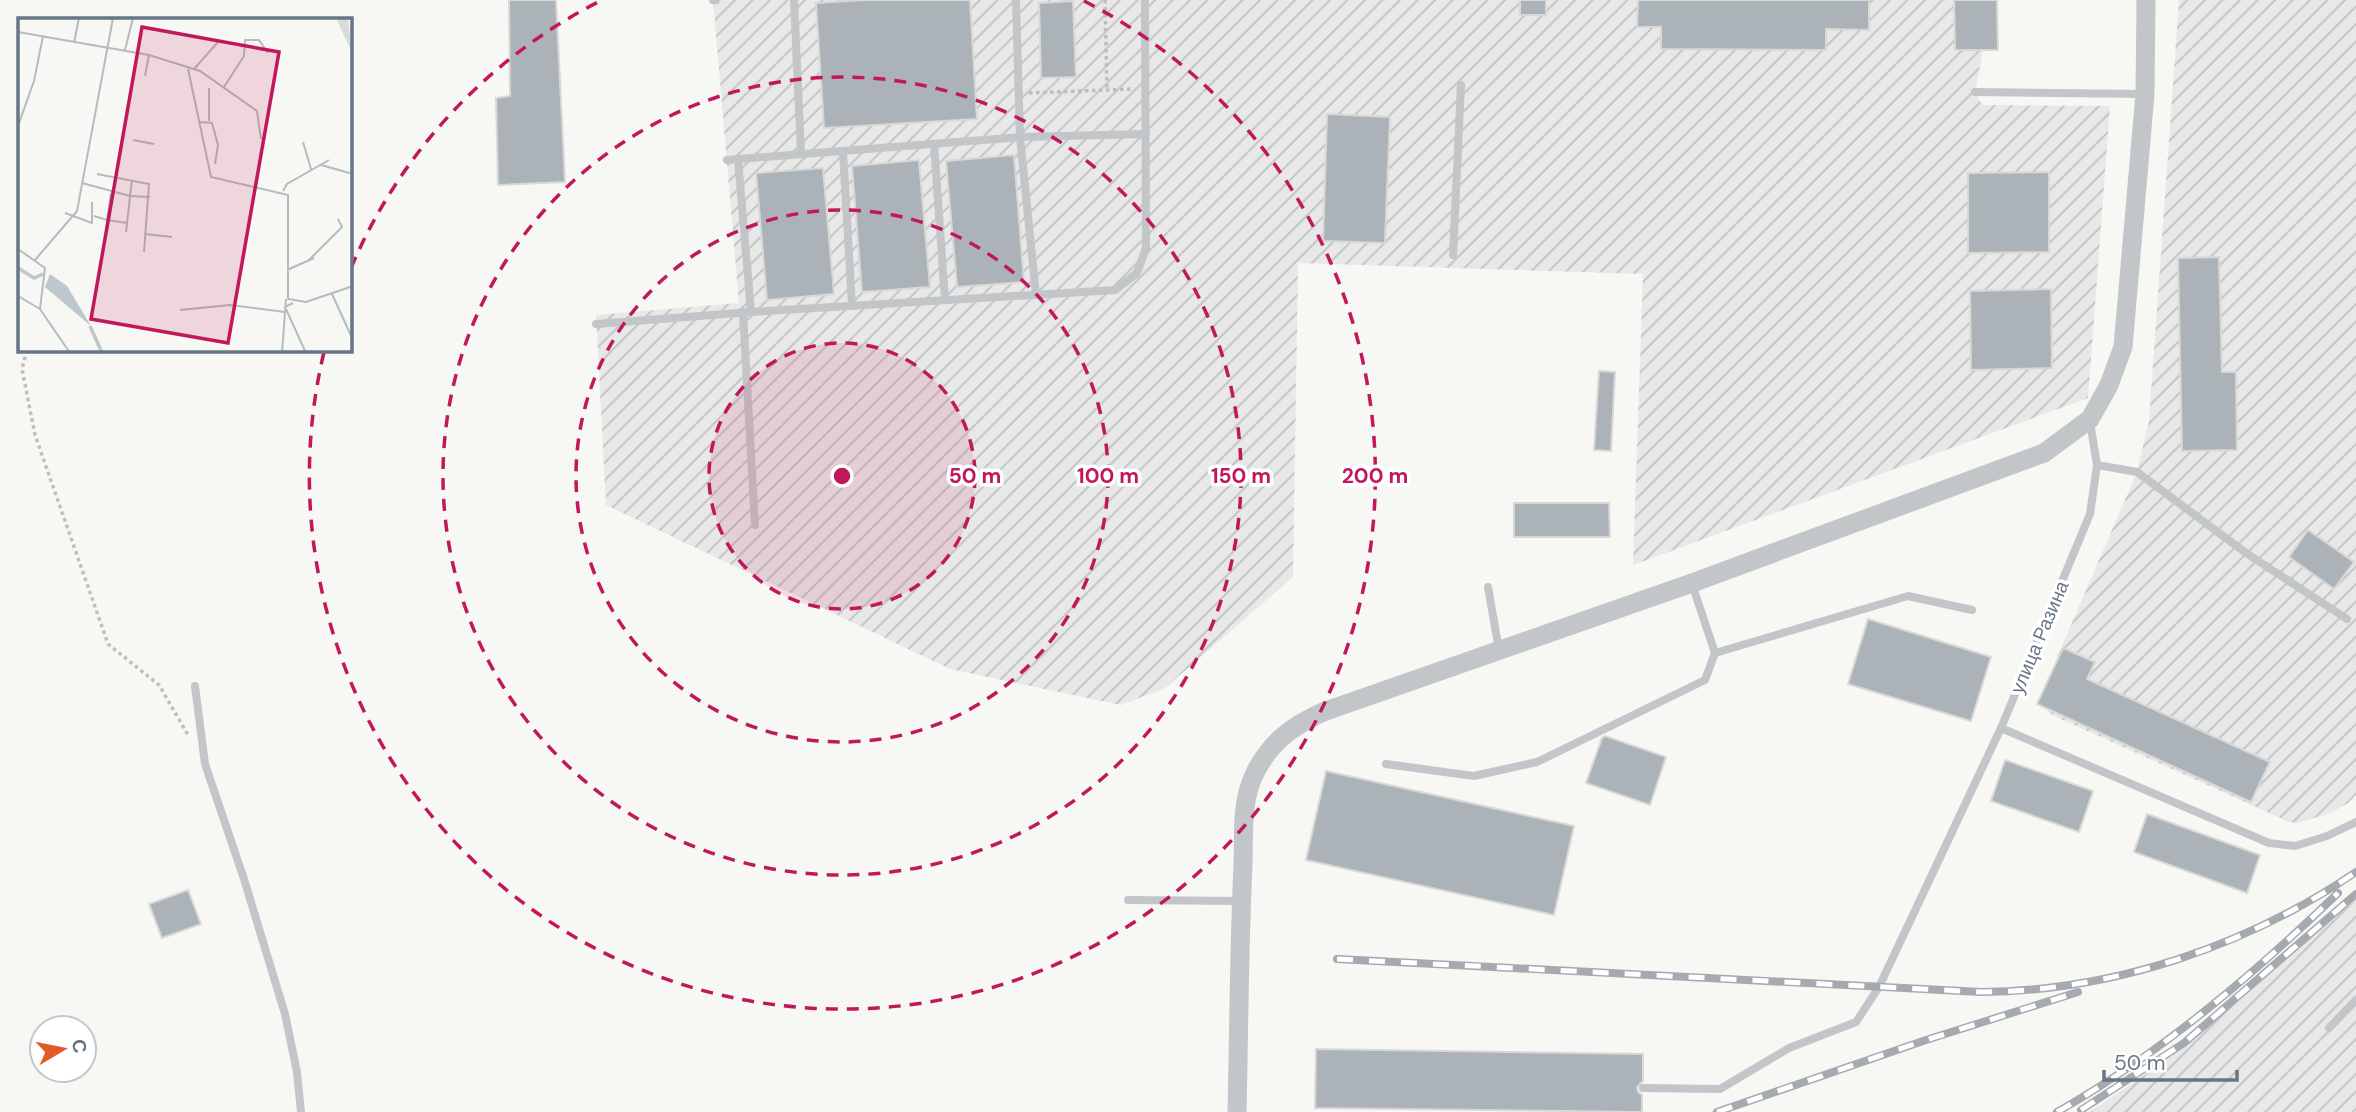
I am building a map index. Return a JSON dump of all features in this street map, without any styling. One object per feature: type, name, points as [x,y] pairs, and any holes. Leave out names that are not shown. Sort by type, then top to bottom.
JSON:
[{"type":"street","points":[[1237,1112],[1245,811],[1253,777],[1264,758],[1290,729],[1323,712],[1692,583],[2044,453],[2090,419],[2109,385],[2123,346],[2145,94],[2146,0]]},
{"type":"lane","points":[[794,0],[801,154]]},
{"type":"lane","points":[[1016,0],[1020,137],[1036,295]]},
{"type":"lane","points":[[596,324],[747,312],[1115,290],[1137,273],[1146,248],[1145,0]]},
{"type":"lane","points":[[1454,255],[1461,85]]},
{"type":"lane","points":[[1975,92],[2145,94]]},
{"type":"lane","points":[[727,160],[1020,137],[1146,135]]},
{"type":"lane","points":[[934,144],[945,300]]},
{"type":"lane","points":[[843,151],[852,306]]},
{"type":"lane","points":[[738,159],[755,525]]},
{"type":"lane","name":"улица Разина","points":[[1643,1088],[1720,1089],[1790,1048],[1856,1023],[1879,987],[2001,728],[2090,514],[2097,465],[2090,419]]},
{"type":"lane","points":[[2097,465],[2137,472],[2246,553],[2347,619]]},
{"type":"lane","points":[[1386,764],[1474,776],[1537,762],[1705,680],[1715,653],[1692,583]]},
{"type":"lane","points":[[1488,587],[1499,651]]},
{"type":"lane","points":[[1715,653],[1908,596],[1972,610]]},
{"type":"lane","points":[[195,686],[205,764],[285,1014],[297,1072],[300,1112]]},
{"type":"lane","points":[[2001,728],[2269,843],[2295,846],[2327,836],[2356,822]]},
{"type":"lane","points":[[1128,900],[1241,901]]},
{"type":"lane","points":[[2329,1028],[2356,1000]]},
{"type":"path","points":[[1105,0],[1107,90]]},
{"type":"path","points":[[1019,93],[1146,88]]},
{"type":"path","points":[[26,352],[22,369],[35,435],[108,644],[159,685],[205,764]]},
{"type":"shaded area","points":[[713,0],[1997,0],[1998,50],[1983,50],[1975,92],[1982,105],[2110,106],[2088,398],[1633,565],[1643,274],[1298,263],[1293,577],[1165,688],[1121,705],[950,669],[606,505],[596,315],[739,303]]},
{"type":"shaded area","points":[[2179,0],[2356,0],[2356,795],[2331,813],[2297,823],[2289,822],[2052,715],[2045,708],[2043,699],[2043,690],[2137,472],[2149,421]]},
{"type":"shaded area","points":[[2356,900],[2356,1112],[2090,1112],[2153,1069]]},
{"type":"building","points":[[509,0],[556,0],[565,182],[498,185],[496,98],[510,96]]},
{"type":"building","points":[[970,0],[977,119],[824,128],[816,3]]},
{"type":"building","points":[[1520,0],[1546,0],[1546,15],[1520,15]]},
{"type":"building","points":[[1638,0],[1869,0],[1869,30],[1826,29],[1826,50],[1661,49],[1661,27],[1637,27]]},
{"type":"building","points":[[1954,0],[1997,0],[1998,50],[1955,50]]},
{"type":"building","points":[[1073,1],[1076,77],[1041,78],[1039,3]]},
{"type":"building","points":[[1327,114],[1390,117],[1385,243],[1323,241]]},
{"type":"building","points":[[1014,155],[1024,282],[957,287],[946,161]]},
{"type":"building","points":[[919,160],[930,287],[862,292],[852,166]]},
{"type":"building","points":[[823,168],[834,294],[767,300],[756,173]]},
{"type":"building","points":[[2049,172],[2049,252],[1968,253],[1968,173]]},
{"type":"building","points":[[2219,257],[2222,372],[2236,372],[2237,450],[2182,451],[2178,258]]},
{"type":"building","points":[[2051,289],[2052,368],[1971,370],[1970,291]]},
{"type":"building","points":[[1599,371],[1615,372],[1611,451],[1594,450]]},
{"type":"building","points":[[1514,503],[1609,503],[1610,537],[1514,537]]},
{"type":"building","points":[[2308,530],[2354,562],[2334,589],[2289,557]]},
{"type":"building","points":[[1868,619],[1991,657],[1971,721],[1848,684]]},
{"type":"building","points":[[2063,648],[2095,662],[2087,679],[2270,762],[2251,802],[2037,704]]},
{"type":"building","points":[[1605,736],[1666,757],[1650,805],[1586,783]]},
{"type":"building","points":[[2005,760],[2093,791],[2079,832],[1991,801]]},
{"type":"building","points":[[1326,771],[1574,826],[1554,915],[1306,860]]},
{"type":"building","points":[[2147,814],[2260,855],[2247,893],[2134,852]]},
{"type":"building","points":[[188,890],[201,924],[162,938],[149,904]]},
{"type":"building","points":[[1316,1049],[1643,1054],[1643,1081],[1637,1087],[1642,1095],[1642,1112],[1315,1108]]},
{"type":"railway","points":[[1337,959],[1981,992],[2031,990],[2129,973],[2225,942],[2270,922],[2356,872]]},
{"type":"railway","points":[[2057,1112],[2132,1065],[2204,1012],[2273,954],[2338,893]]},
{"type":"railway","points":[[2081,1110],[2184,1043],[2356,894]]},
{"type":"railway","points":[[1717,1112],[1926,1040],[2078,992]]}]
